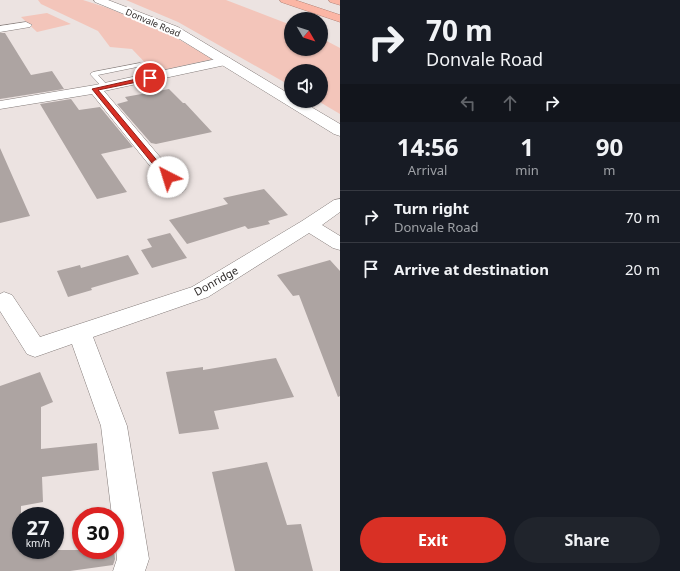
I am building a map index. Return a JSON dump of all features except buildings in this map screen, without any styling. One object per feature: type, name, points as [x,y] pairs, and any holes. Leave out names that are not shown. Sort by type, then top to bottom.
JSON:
[{"type":"highway","points":[[285,0],[340,19]]},
{"type":"highway","points":[[334,0],[340,2]]},
{"type":"street","name":"Donvale Road","points":[[99,0],[174,30],[284,97]]},
{"type":"street","points":[[0,29],[26,25]]},
{"type":"street","points":[[0,106],[100,88],[226,61]]},
{"type":"street","points":[[100,88],[177,188]]},
{"type":"street","name":"Donvale Road","points":[[303,108],[340,130]]},
{"type":"street","name":"Donridge","points":[[4,300],[35,348],[200,292],[309,225],[340,204]]},
{"type":"street","points":[[309,225],[340,244]]},
{"type":"street","points":[[80,333],[114,426],[133,559],[129,571]]},
{"type":"lane","points":[[100,88],[93,74],[140,65]]},
{"type":"shaded area","points":[[38,0],[83,0],[108,8],[166,32],[213,59],[154,72],[132,49],[110,47],[98,31],[41,4]]},
{"type":"shaded area","points":[[126,0],[226,0],[284,22],[284,56],[328,56],[328,42],[340,48],[340,114],[328,107],[328,64],[284,64],[284,82],[178,22]]},
{"type":"shaded area","points":[[47,13],[71,24],[37,32],[21,17]]},
{"type":"route","points":[[150,78],[94,89],[168,177]]}]
